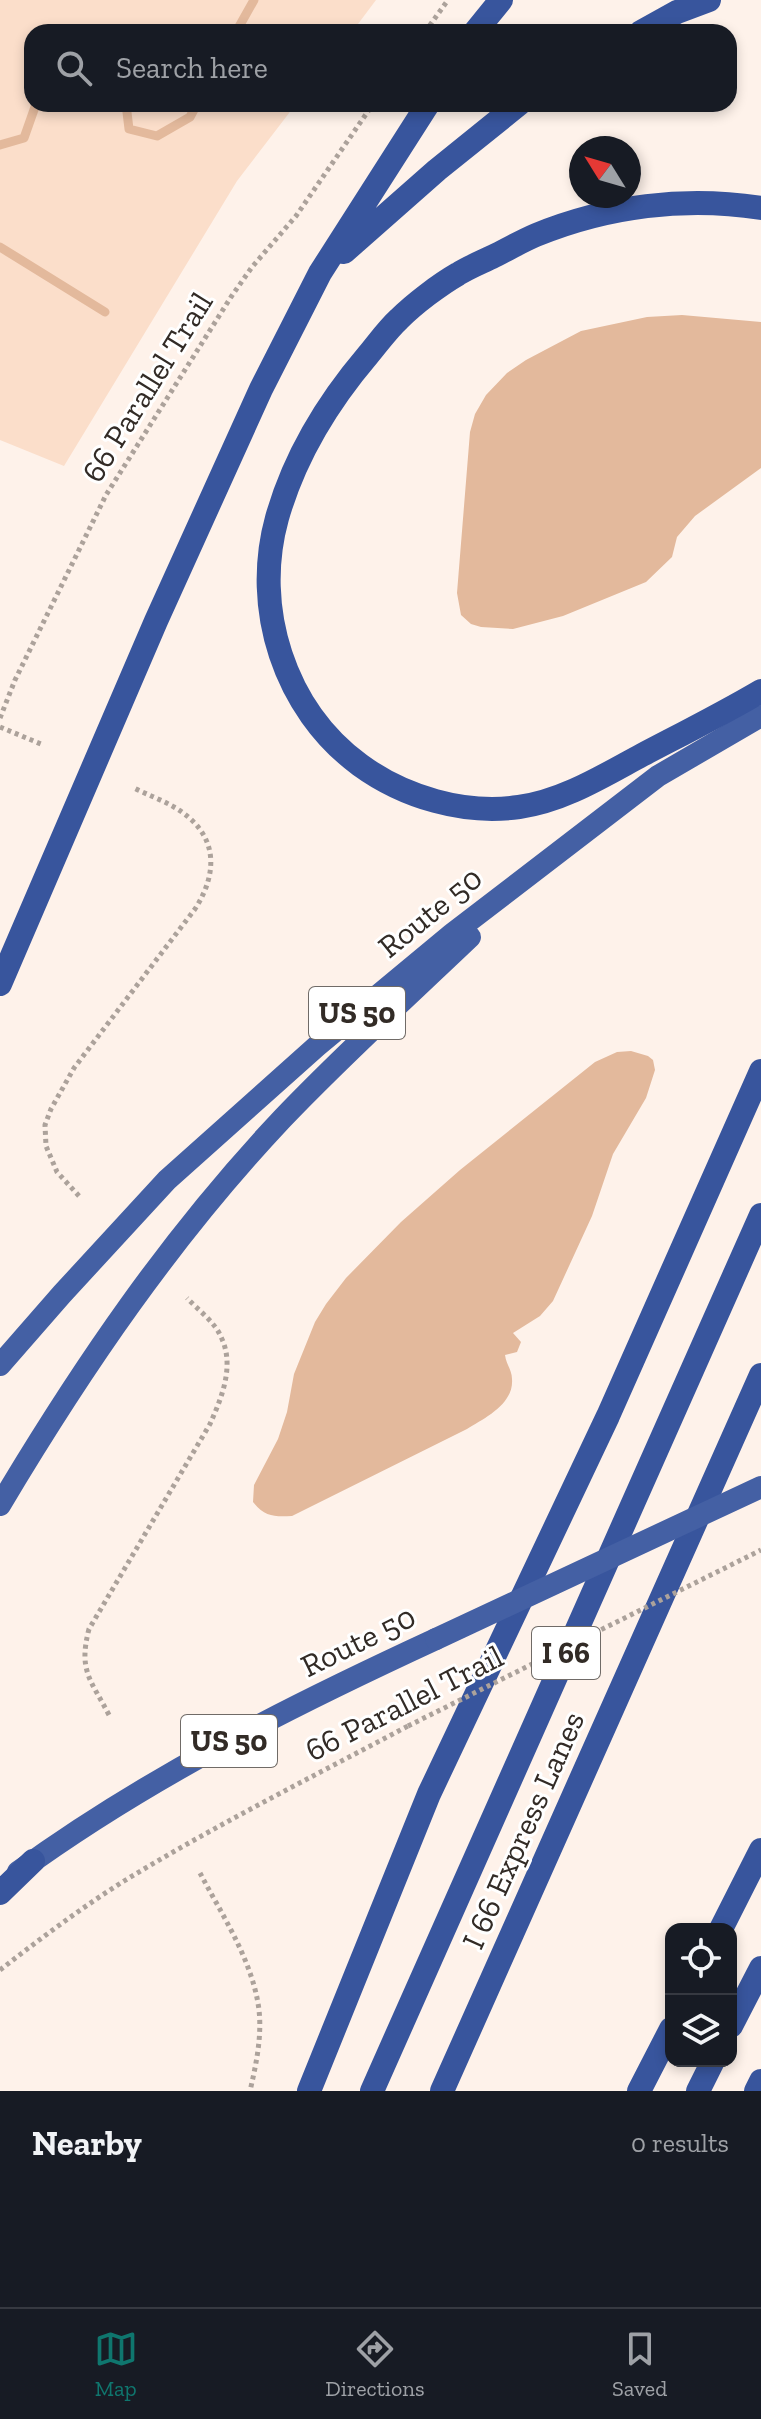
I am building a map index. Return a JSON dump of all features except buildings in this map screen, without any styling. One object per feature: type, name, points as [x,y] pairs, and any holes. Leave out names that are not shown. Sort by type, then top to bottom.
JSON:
[{"type":"highway","points":[[482,24],[501,0]]},
{"type":"highway","points":[[655,24],[709,0]]},
{"type":"highway","points":[[0,984],[156,621],[254,403],[320,273],[423,112]]},
{"type":"highway","points":[[320,273],[437,170],[509,112]]},
{"type":"highway","points":[[761,208],[730,203],[671,203],[610,213],[536,235],[457,274],[399,319],[326,409],[297,466],[277,519],[269,560],[269,598],[284,668],[301,701],[323,731],[349,757],[378,778],[410,793],[446,803],[485,809],[549,801],[722,714],[761,691]]},
{"type":"highway","name":"Route 50","points":[[0,1365],[167,1180],[317,1046],[452,934],[658,776],[761,716]]},
{"type":"highway","points":[[0,1505],[103,1340],[212,1199],[303,1098],[569,843]]},
{"type":"highway","points":[[309,2091],[429,1794],[608,1416],[761,1071]]},
{"type":"highway","name":"I 66","points":[[372,2091],[761,1215]]},
{"type":"highway","name":"I 66 Express Lanes","points":[[442,2091],[761,1375]]},
{"type":"highway","name":"Route 50","points":[[0,1885],[113,1808],[316,1696],[761,1487]]},
{"type":"highway","points":[[724,1923],[761,1850]]},
{"type":"highway","points":[[0,1893],[33,1861]]},
{"type":"highway","points":[[737,2014],[761,1968]]},
{"type":"highway","points":[[639,2091],[665,2041]]},
{"type":"highway","points":[[698,2091],[710,2067]]},
{"type":"highway","points":[[756,2091],[761,2081]]},
{"type":"path","points":[[431,24],[448,0]]},
{"type":"path","name":"66 Parallel Trail","points":[[0,718],[26,656],[106,495],[231,297],[296,216],[368,112]]},
{"type":"path","points":[[0,727],[41,744]]},
{"type":"path","points":[[79,1196],[57,1172],[46,1146],[45,1125],[51,1109],[74,1068],[195,909],[207,891],[212,872],[205,838],[195,822],[175,808],[134,788]]},
{"type":"path","points":[[109,1715],[85,1668],[83,1650],[89,1629],[210,1424],[224,1387],[226,1351],[221,1335],[187,1298]]},
{"type":"path","name":"66 Parallel Trail","points":[[0,1970],[121,1883],[214,1829],[408,1726],[761,1550]]},
{"type":"path","points":[[200,1873],[233,1934],[255,1991],[259,2028],[257,2061],[250,2091]]},
{"type":"shaded area","points":[[0,0],[376,0],[358,24],[24,24],[24,112],[290,112],[237,181],[64,466],[0,440]]},
{"type":"shaded area","points":[[682,315],[761,322],[761,468],[695,516],[677,537],[672,557],[646,582],[563,616],[513,629],[471,624],[461,615],[457,593],[470,432],[475,414],[486,395],[507,373],[526,360],[581,331],[647,317]]},
{"type":"shaded area","points":[[631,1051],[653,1060],[655,1070],[646,1098],[613,1154],[592,1216],[553,1301],[540,1316],[513,1333],[521,1342],[517,1352],[505,1355],[512,1379],[503,1403],[467,1429],[292,1516],[275,1516],[262,1511],[253,1502],[254,1485],[278,1439],[294,1374],[315,1322],[346,1278],[401,1222],[460,1170],[595,1062],[617,1052]]},
{"type":"waterway","points":[[240,24],[254,0]]},
{"type":"waterway","points":[[0,145],[24,138],[33,112]]},
{"type":"waterway","points":[[127,112],[129,129],[157,136],[190,117],[193,112]]},
{"type":"waterway","points":[[0,247],[105,312]]}]
